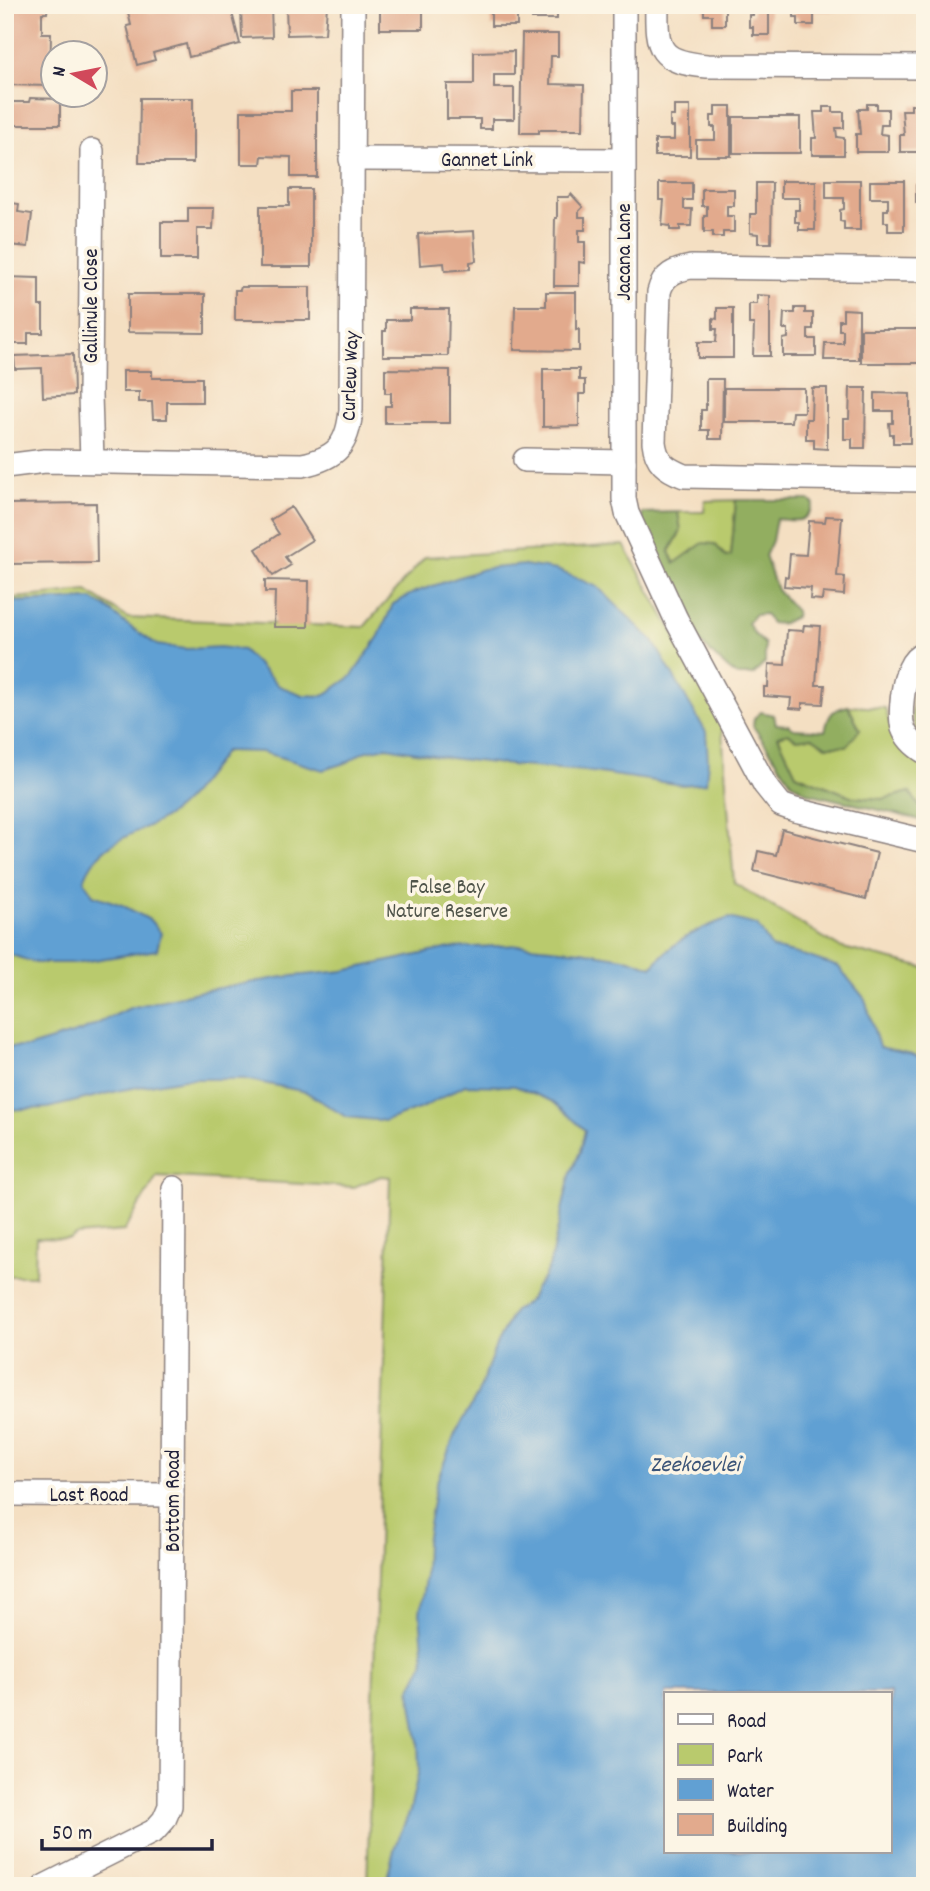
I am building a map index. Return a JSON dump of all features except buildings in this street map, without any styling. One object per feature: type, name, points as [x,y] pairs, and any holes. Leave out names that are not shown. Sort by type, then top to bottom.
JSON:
[{"type":"street","name":"Curlew Way","points":[[5,466],[45,461],[302,465],[329,457],[341,447],[351,410],[353,5]]},
{"type":"street","name":"Jacana Lane","points":[[624,5],[624,499],[627,513],[676,619],[765,785],[781,805],[925,841]]},
{"type":"street","points":[[657,5],[658,40],[668,56],[678,62],[707,65],[925,67]]},
{"type":"street","name":"Gallinule Close","points":[[92,151],[92,461]]},
{"type":"street","name":"Gannet Link","points":[[351,159],[623,160]]},
{"type":"street","points":[[925,270],[691,267],[670,273],[660,284],[659,292],[654,442],[658,460],[663,467],[684,476],[925,480]]},
{"type":"street","points":[[525,460],[624,462]]},
{"type":"street","points":[[925,653],[913,662],[909,669],[902,713],[903,728],[908,738],[914,746],[925,752]]},
{"type":"street","name":"Bottom Road","points":[[45,1886],[154,1831],[161,1824],[170,1806],[174,1188]]},
{"type":"street","name":"Last Road","points":[[5,1494],[172,1495]]},
{"type":"green space","points":[[736,500],[731,556],[675,564],[669,552],[681,531],[678,512],[704,512],[705,501]]},
{"type":"green space","points":[[736,500],[809,500],[814,504],[803,519],[776,519],[772,541],[765,556],[777,590],[796,611],[795,617],[781,624],[771,623],[765,614],[754,615],[748,623],[755,635],[765,644],[765,663],[753,675],[736,675],[691,634],[641,536],[642,513],[678,512],[681,531],[669,552],[675,563],[703,543],[715,544],[726,557],[731,556]]},
{"type":"green space","name":"False Bay Nature Reserve","points":[[624,545],[721,717],[734,883],[839,947],[925,968],[925,1886],[367,1886],[390,1177],[381,1176],[354,1187],[157,1176],[124,1231],[75,1235],[69,1239],[36,1238],[35,1276],[5,1276],[5,599],[87,591],[128,618],[364,627],[425,557]]},
{"type":"green space","points":[[925,666],[925,740],[916,730],[912,715],[915,682]]},
{"type":"green space","points":[[848,706],[885,708],[902,748],[925,763],[925,815],[910,792],[883,799],[853,797],[796,774],[778,736],[788,733],[796,739],[812,737],[826,746],[860,729]]},
{"type":"green space","points":[[848,706],[860,729],[847,746],[826,746],[812,737],[796,739],[788,733],[778,736],[796,774],[853,797],[883,799],[910,792],[925,815],[925,821],[808,793],[792,783],[753,726],[754,718],[761,712],[774,715],[776,724],[788,725],[794,729],[825,731],[832,714]]},
{"type":"water","points":[[524,565],[557,570],[598,587],[653,641],[706,732],[706,783],[682,785],[585,771],[449,758],[387,747],[363,752],[348,762],[323,770],[262,752],[225,751],[180,806],[167,816],[113,843],[92,864],[84,880],[93,895],[122,905],[150,920],[161,933],[157,950],[75,963],[36,963],[5,953],[5,602],[92,599],[157,645],[186,649],[220,647],[243,650],[279,686],[303,695],[323,696],[352,676],[379,636],[393,604],[415,592],[483,569]]},
{"type":"water","name":"Zeekoevlei","points":[[729,918],[757,925],[772,948],[839,967],[865,999],[879,1047],[913,1054],[925,1061],[925,1886],[385,1886],[395,1846],[410,1811],[419,1769],[418,1741],[410,1690],[424,1662],[420,1613],[426,1542],[436,1484],[455,1434],[477,1396],[496,1345],[513,1312],[530,1300],[549,1267],[570,1175],[580,1152],[585,1130],[552,1101],[515,1086],[465,1085],[424,1107],[385,1121],[346,1117],[306,1092],[244,1079],[184,1079],[122,1090],[48,1108],[5,1110],[5,1047],[29,1047],[82,1031],[130,1008],[201,991],[283,977],[343,971],[450,948],[521,945],[630,959],[652,967],[668,950],[697,931]]}]
